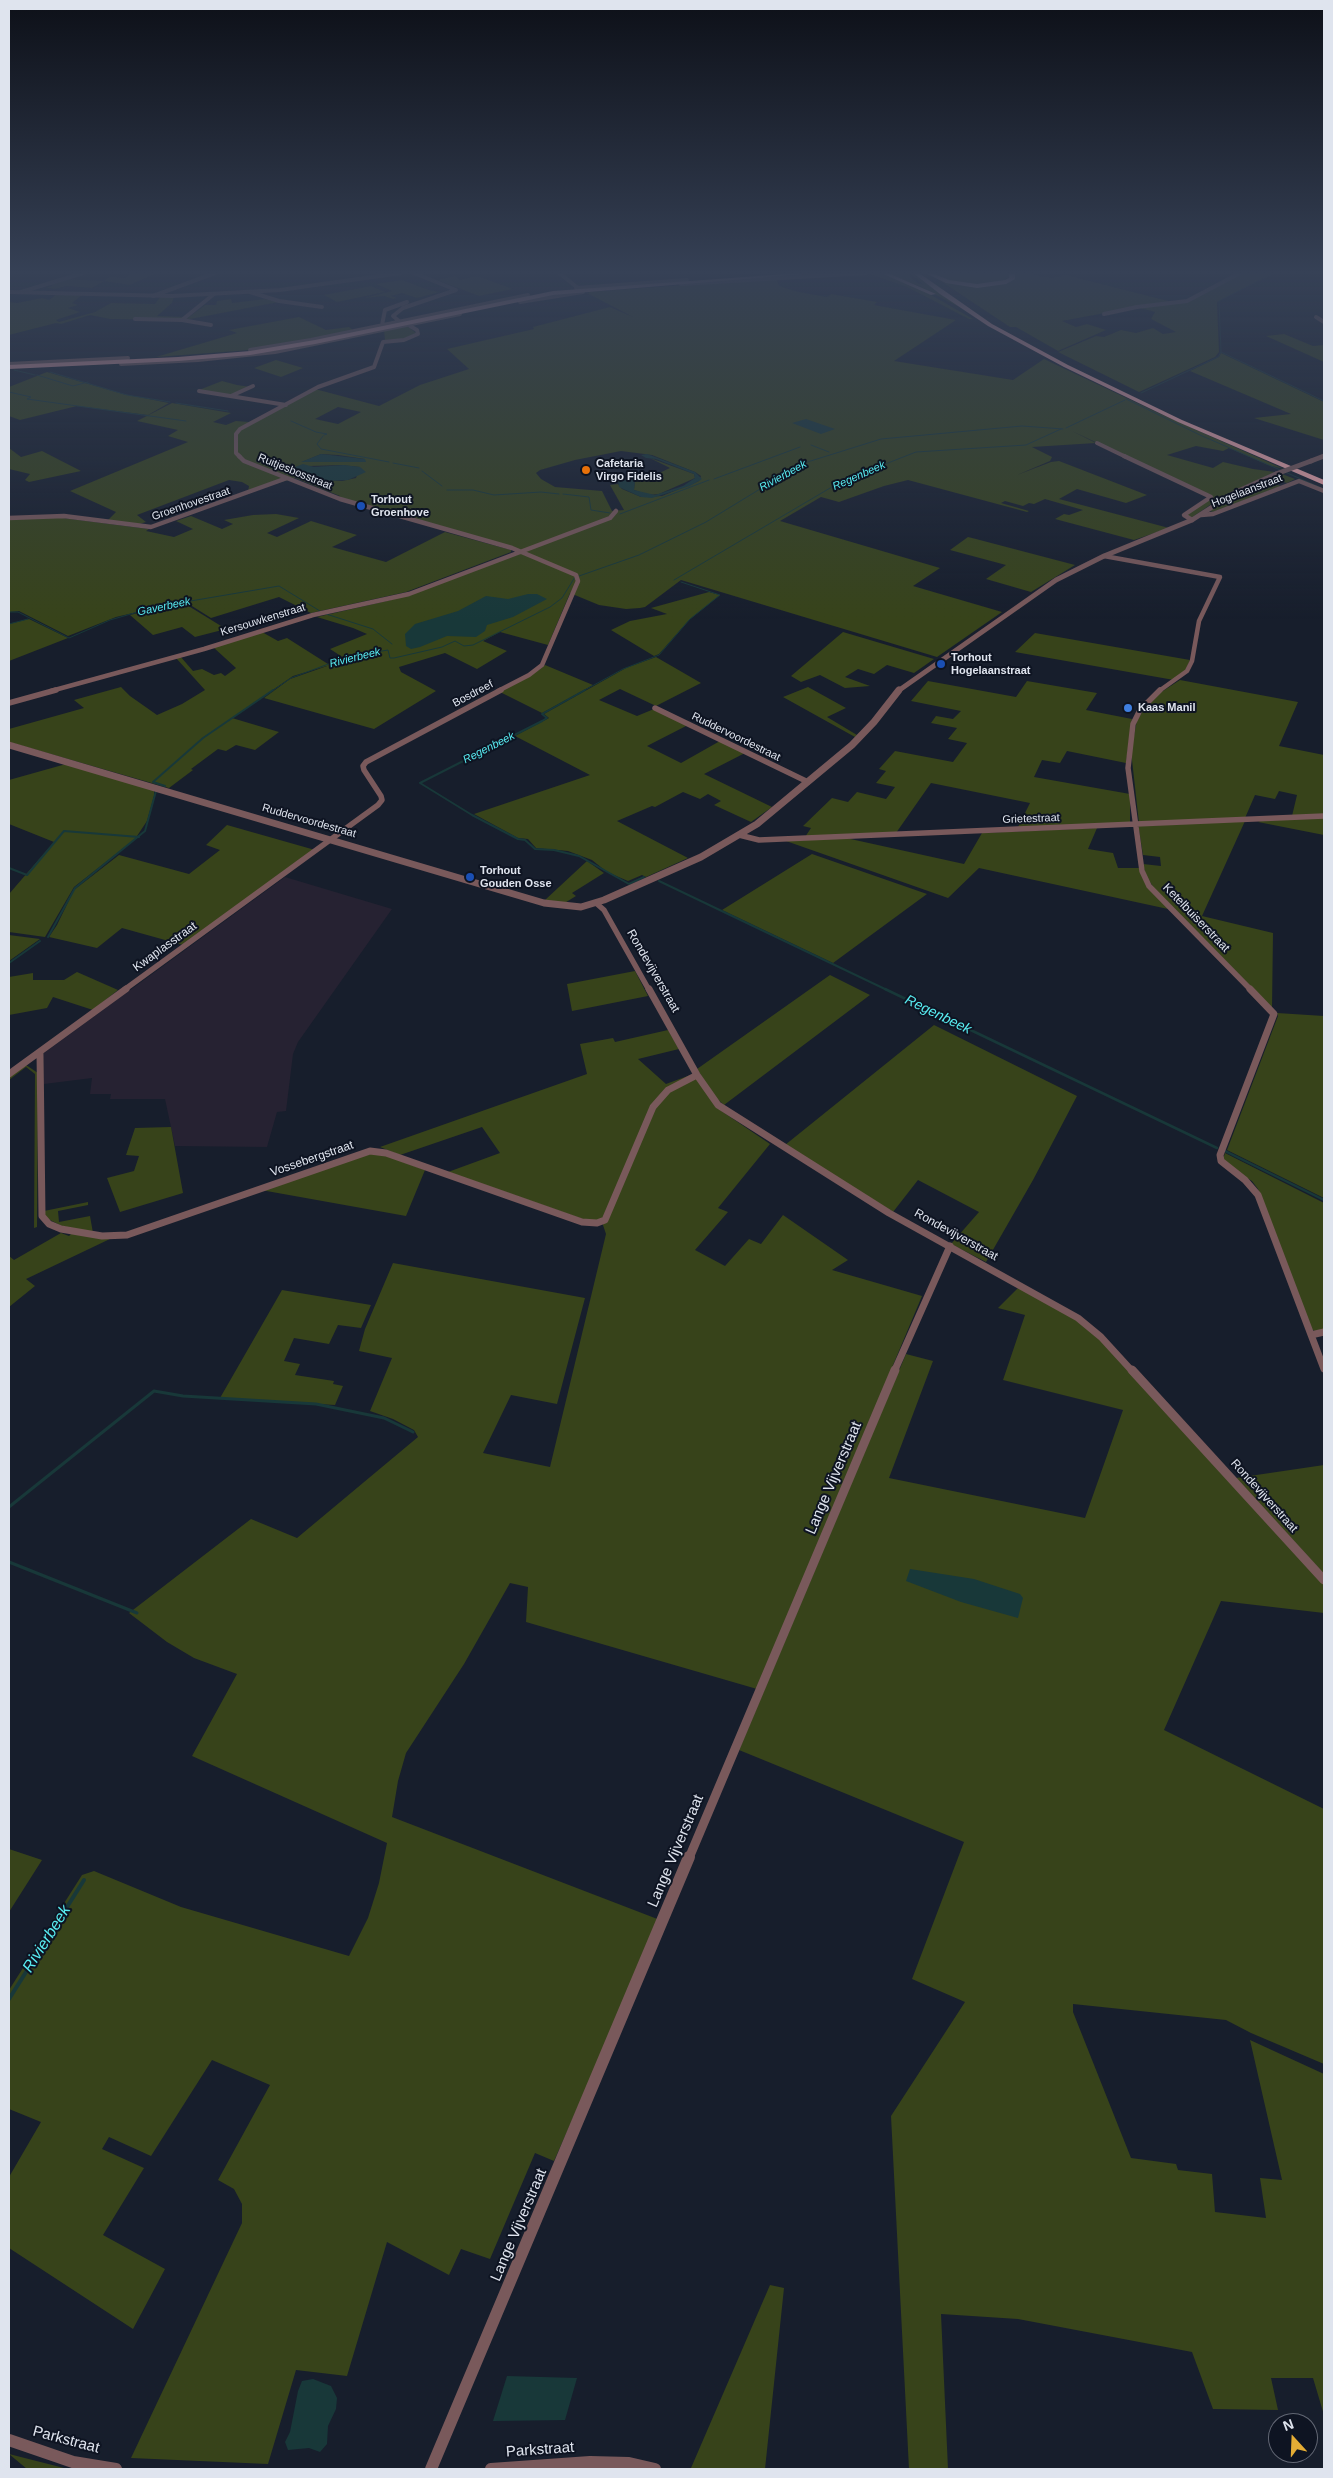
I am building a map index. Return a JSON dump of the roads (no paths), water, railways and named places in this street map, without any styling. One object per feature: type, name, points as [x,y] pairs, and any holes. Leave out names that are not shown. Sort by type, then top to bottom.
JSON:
[{"type":"highway","points":[[1112,389],[1324,483]]},
{"type":"highway","points":[[1121,389],[1324,478]]},
{"type":"street","points":[[231,396],[247,389]]},
{"type":"street","name":"Ruitjesbosstraat","points":[[315,389],[240,429],[236,434],[236,448],[240,459],[340,499],[367,507]]},
{"type":"street","points":[[199,391],[286,404]]},
{"type":"street","points":[[1097,443],[1211,497],[1184,515],[1192,520]]},
{"type":"street","points":[[739,835],[757,824],[860,737],[891,699],[908,683],[1038,591],[1069,572],[1192,520],[1234,493],[1276,474],[1324,456]]},
{"type":"street","name":"Groenhovestraat","points":[[9,518],[64,516],[151,527],[287,478]]},
{"type":"street","name":"Hogelaanstraat","points":[[1201,515],[1214,514],[1300,481],[1324,491]]},
{"type":"street","name":"Bosdreef","points":[[333,839],[382,800],[379,791],[364,770],[363,766],[366,762],[521,680],[542,665],[578,579],[573,573],[520,552],[367,507]]},
{"type":"street","points":[[520,552],[610,518],[616,511]]},
{"type":"street","name":"Kersouwkenstraat","points":[[9,703],[204,648],[312,615],[401,596],[520,552]]},
{"type":"street","name":"Ketelbuiserstraat","points":[[1104,556],[1213,574],[1220,577],[1199,621],[1188,669],[1183,675],[1152,696],[1140,710],[1133,724],[1128,768],[1134,824],[1142,871],[1148,886],[1274,1014],[1220,1155],[1222,1162],[1246,1180],[1258,1195],[1324,1369]]},
{"type":"street","name":"Ruddervoordestraat","points":[[655,708],[808,782]]},
{"type":"street","name":"Ruddervoordestraat","points":[[9,745],[333,839],[554,906],[580,907],[604,900],[701,857],[739,835]]},
{"type":"street","name":"Grietestraat","points":[[739,835],[759,840],[1324,816]]},
{"type":"street","name":"Kwaplasstraat","points":[[9,1074],[333,839]]},
{"type":"street","name":"Rondevijverstraat","points":[[596,903],[604,910],[710,1096],[726,1111],[889,1213],[1064,1309],[1101,1337],[1324,1580]]},
{"type":"street","name":"Vossebergstraat","points":[[40,1052],[42,1216],[49,1224],[61,1228],[109,1236],[127,1235],[370,1151],[386,1153],[582,1222],[598,1223],[605,1220],[653,1107],[668,1090],[698,1075]]},
{"type":"street","name":"Lange Vijverstraat","points":[[431,2469],[946,1251],[950,1246]]},
{"type":"street","points":[[1311,1335],[1324,1332]]},
{"type":"street","name":"Parkstraat","points":[[9,2440],[73,2462],[116,2469]]},
{"type":"street","name":"Parkstraat","points":[[491,2469],[629,2463],[655,2469]]},
{"type":"waterway","points":[[106,389],[127,395],[170,402]]},
{"type":"waterway","name":"Rivierbeek","points":[[1141,393],[1150,389]]},
{"type":"waterway","points":[[1298,389],[1324,401]]},
{"type":"waterway","points":[[9,392],[31,397],[27,399],[186,421]]},
{"type":"waterway","points":[[1126,399],[1200,435],[1324,489]]},
{"type":"waterway","name":"Rivierbeek","points":[[1066,428],[1125,400]]},
{"type":"waterway","points":[[176,403],[228,411]]},
{"type":"waterway","points":[[291,421],[316,432],[327,434],[324,435]]},
{"type":"waterway","name":"Rivierbeek","points":[[579,576],[639,555],[706,522],[801,464],[881,439],[1022,426],[1063,429]]},
{"type":"waterway","name":"Regenbeek","points":[[674,580],[842,481],[916,452],[1026,445],[1061,429]]},
{"type":"waterway","points":[[323,436],[317,444],[321,449],[389,462]]},
{"type":"waterway","points":[[811,445],[829,452]]},
{"type":"waterway","points":[[714,479],[800,447]]},
{"type":"waterway","points":[[393,463],[419,468]]},
{"type":"waterway","points":[[422,471],[442,486]]},
{"type":"waterway","points":[[620,514],[709,480]]},
{"type":"waterway","points":[[447,490],[473,490],[494,495],[541,492],[559,494]]},
{"type":"waterway","points":[[563,494],[589,497],[591,510],[610,513]]},
{"type":"waterway","name":"Rivierbeek","points":[[272,691],[291,678],[347,657],[388,650],[390,658],[394,658],[442,647],[455,641],[464,646],[473,645],[550,607],[562,598],[575,577]]},
{"type":"waterway","name":"Regenbeek","points":[[583,691],[623,669],[659,655],[690,619],[720,595],[681,582]]},
{"type":"waterway","name":"Gaverbeek","points":[[9,612],[18,612],[69,638],[110,620],[155,607],[279,586],[320,611]]},
{"type":"waterway","points":[[326,614],[373,629],[392,644]]},
{"type":"waterway","name":"Gaverbeek","points":[[9,624],[28,619]]},
{"type":"waterway","name":"Rivierbeek","points":[[165,786],[153,782],[203,738],[273,690]]},
{"type":"waterway","name":"Regenbeek","points":[[585,690],[542,714],[547,718],[542,721],[420,783],[472,815],[518,839],[525,840],[535,849],[554,850],[579,856],[629,884],[644,877]]},
{"type":"waterway","name":"Rivierbeek","points":[[138,837],[145,831],[156,791]]},
{"type":"waterway","points":[[9,868],[27,875],[64,831],[138,837]]},
{"type":"waterway","name":"Rivierbeek","points":[[48,937],[75,888],[138,837]]},
{"type":"waterway","name":"Regenbeek","points":[[659,881],[887,990]]},
{"type":"waterway","name":"Rivierbeek","points":[[9,963],[40,941]]},
{"type":"waterway","name":"Regenbeek","points":[[885,989],[1217,1148]]},
{"type":"waterway","name":"Regenbeek","points":[[1225,1151],[1324,1200]]},
{"type":"waterway","points":[[9,1507],[154,1391],[183,1396],[316,1404],[384,1418],[413,1432]]},
{"type":"waterway","name":"Rivierbeek","points":[[9,1562],[137,1613]]},
{"type":"waterway","name":"Rivierbeek","points":[[9,1999],[84,1880]]},
{"type":"place","name":"Cafetaria Virgo Fidelis","points":[[586,470]]},
{"type":"place","name":"Torhout Groenhove","points":[[361,506]]},
{"type":"place","name":"Torhout Hogelaanstraat","points":[[941,664]]},
{"type":"place","name":"Kaas Manil","points":[[1128,708]]},
{"type":"place","name":"Torhout Gouden Osse","points":[[470,877]]}]
